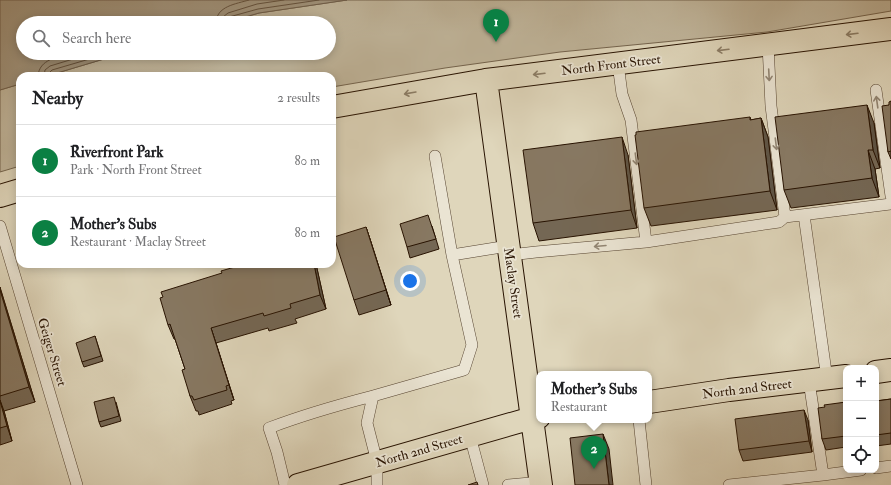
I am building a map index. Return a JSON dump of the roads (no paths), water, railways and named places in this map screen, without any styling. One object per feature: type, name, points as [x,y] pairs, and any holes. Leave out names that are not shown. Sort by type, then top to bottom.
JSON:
[{"type":"main road","name":"North Front Street","points":[[336,106],[486,80],[891,29]]},
{"type":"main road","name":"Maclay Street","points":[[486,80],[509,251],[535,418],[541,483]]},
{"type":"main road","points":[[0,196],[16,191]]},
{"type":"main road","points":[[879,372],[891,370]]},
{"type":"main road","name":"North 2nd Street","points":[[652,402],[729,390],[828,379]]},
{"type":"main road","name":"North 2nd Street","points":[[298,485],[535,418]]},
{"type":"lane","points":[[768,45],[771,106],[785,217]]},
{"type":"lane","points":[[618,64],[622,94],[631,120],[646,242]]},
{"type":"lane","points":[[876,90],[891,192]]},
{"type":"lane","points":[[285,485],[278,455],[269,428],[306,414],[339,404],[373,396],[464,370],[472,345],[452,255],[435,156]]},
{"type":"lane","points":[[452,255],[509,251],[536,252],[646,242],[779,222],[785,217],[891,204]]},
{"type":"lane","points":[[804,215],[828,379],[823,475]]},
{"type":"lane","name":"Geiger Street","points":[[0,226],[2,242],[77,485]]},
{"type":"lane","points":[[373,396],[367,423],[377,462],[377,485]]},
{"type":"lane","points":[[639,423],[646,485]]},
{"type":"lane","points":[[470,436],[483,485]]},
{"type":"lane","points":[[879,468],[891,466]]},
{"type":"lane","points":[[729,485],[843,472]]},
{"type":"lane","points":[[508,485],[541,483]]},
{"type":"water","points":[[0,0],[347,0],[259,13],[249,16],[16,16],[16,60],[101,60],[60,72],[16,72],[16,85],[0,90]]},
{"type":"place","name":"Riverfront Park","points":[[496,42]]},
{"type":"place","name":"Mother's Subs","points":[[594,469]]}]
